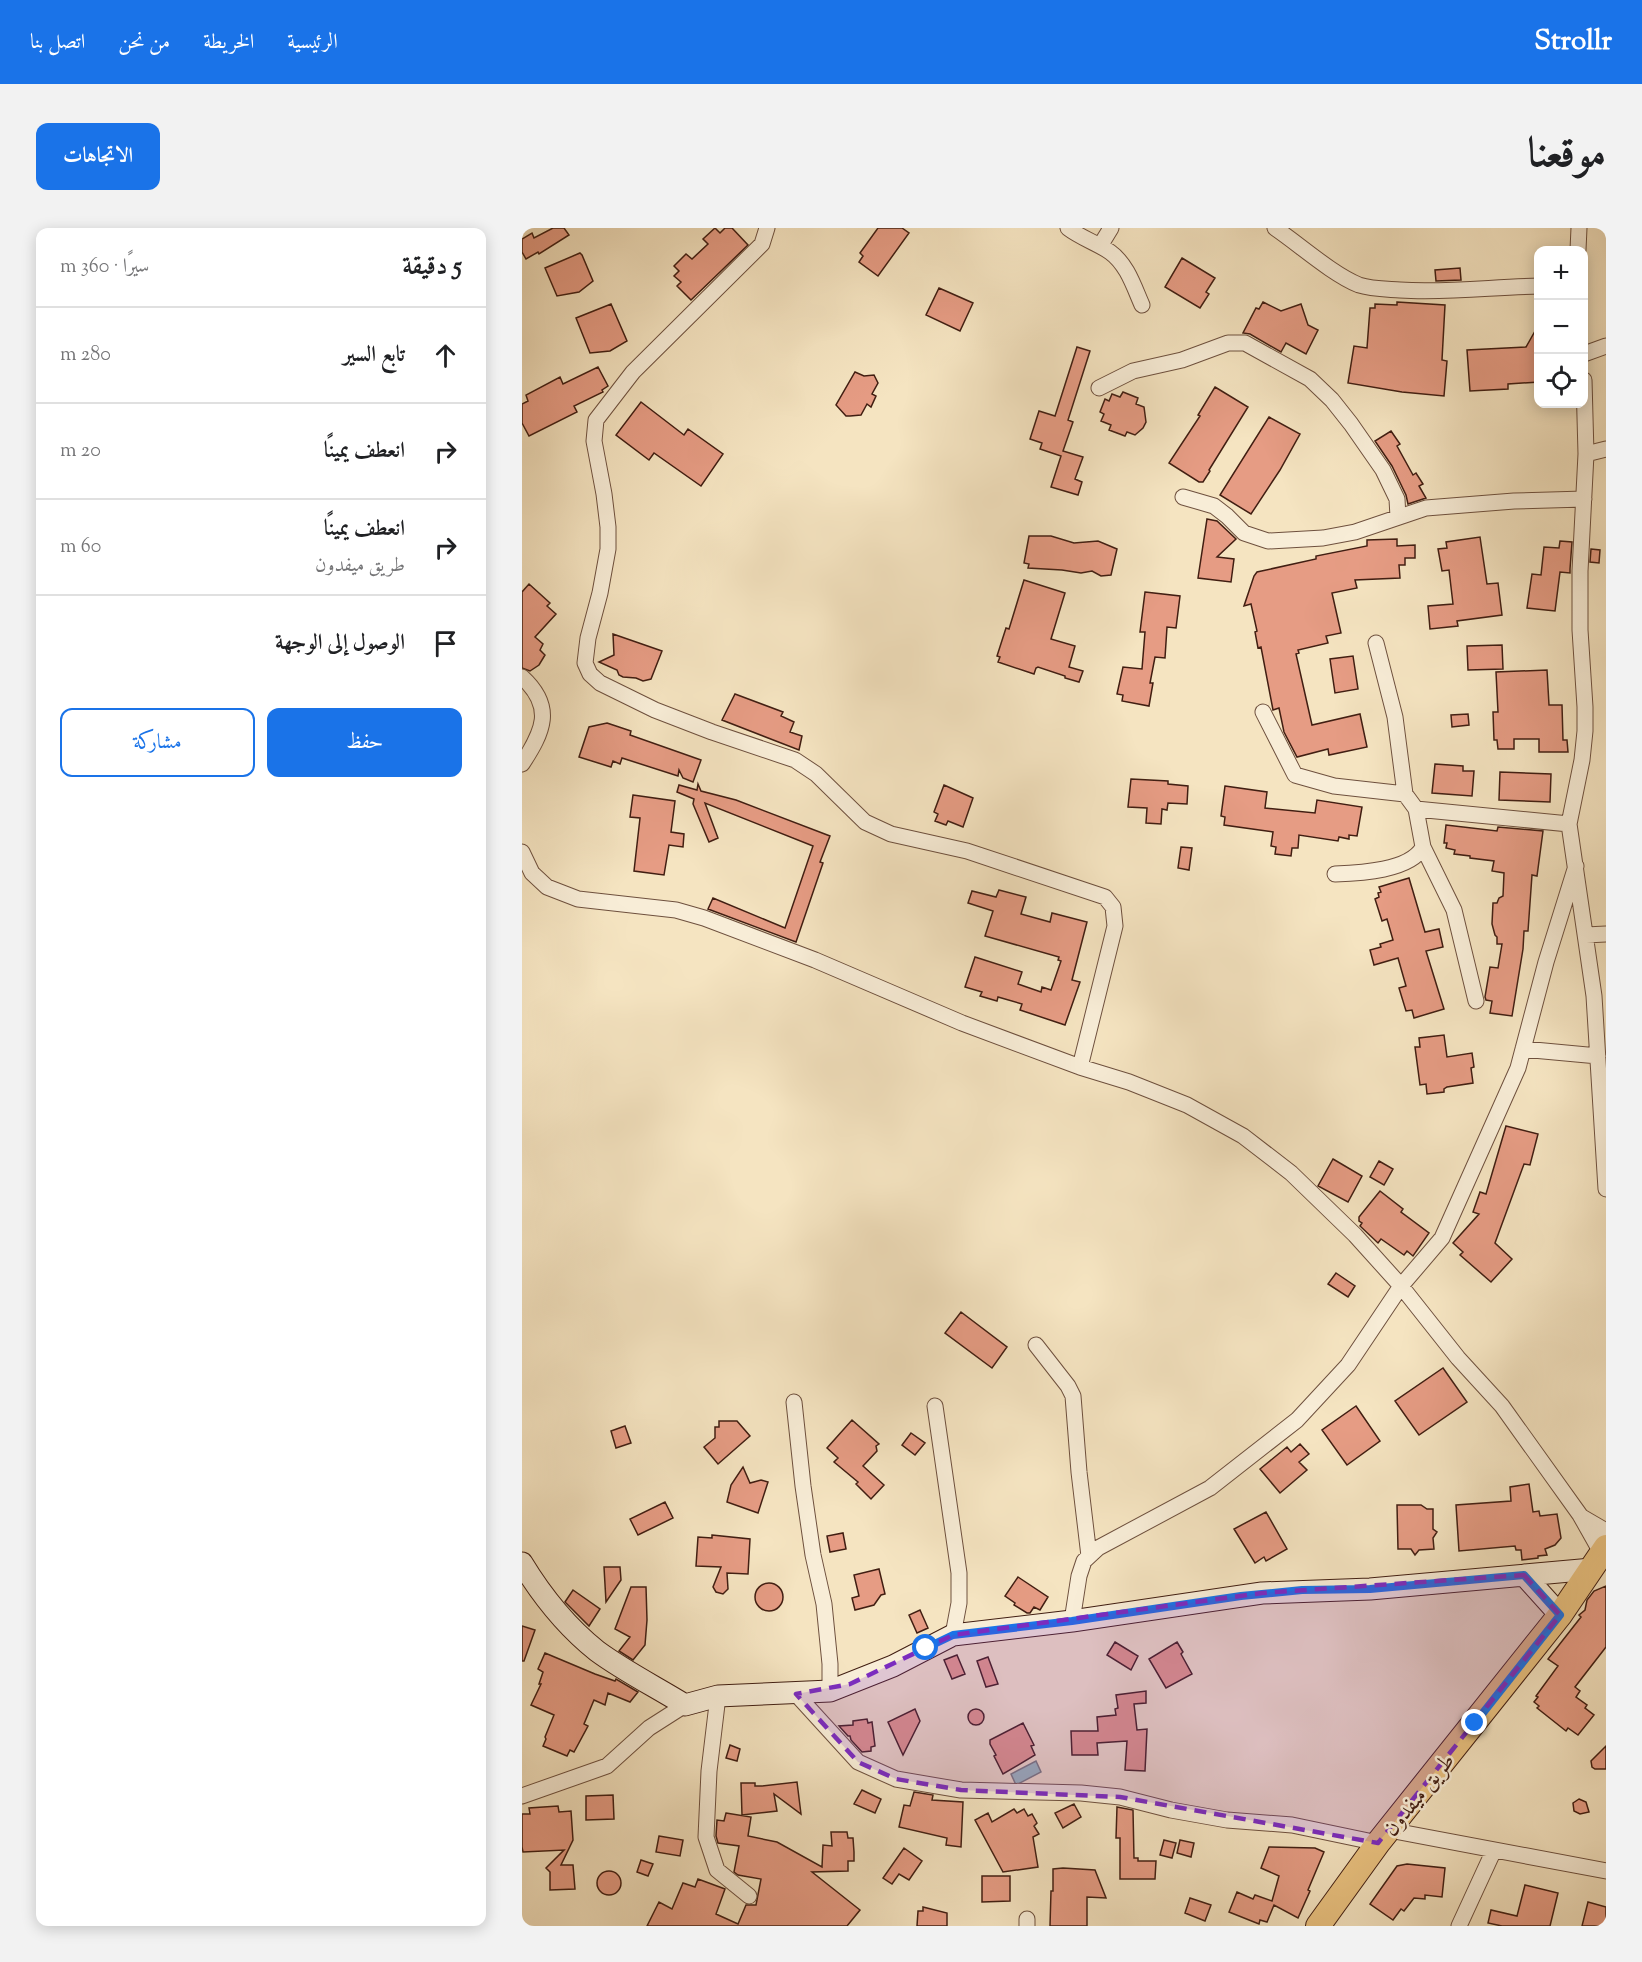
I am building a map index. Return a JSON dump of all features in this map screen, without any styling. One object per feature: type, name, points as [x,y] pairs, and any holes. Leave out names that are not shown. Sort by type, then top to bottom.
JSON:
[{"type":"main road","name":"طريق ميفدون","points":[[1318,1926],[1384,1837],[1560,1615],[1602,1552]]},
{"type":"street","points":[[767,228],[762,244],[633,372],[596,420],[594,441],[604,495],[608,549],[600,593],[588,638],[585,663],[590,674],[600,683],[655,710],[795,760],[816,774],[865,822],[891,834],[967,851],[1105,897],[1113,908],[1115,926],[1080,1067]]},
{"type":"street","points":[[1068,228],[1100,246],[1119,261],[1131,279],[1142,305]]},
{"type":"street","points":[[1100,246],[1111,228]]},
{"type":"street","points":[[1275,228],[1341,275],[1361,285],[1419,291],[1534,286]]},
{"type":"street","points":[[1578,246],[1579,228]]},
{"type":"street","points":[[1099,388],[1133,371],[1182,360],[1228,342],[1245,343],[1310,379],[1332,400],[1383,470],[1397,499],[1398,517]]},
{"type":"street","points":[[1588,353],[1606,346]]},
{"type":"street","points":[[1585,408],[1586,454],[1580,571],[1580,630],[1585,731],[1582,760],[1569,824],[1594,996],[1606,1190]]},
{"type":"street","points":[[1586,454],[1606,450]]},
{"type":"street","points":[[1183,497],[1214,506],[1244,533],[1268,541],[1323,538],[1355,532],[1426,508],[1514,501],[1584,499]]},
{"type":"street","points":[[1376,643],[1395,717],[1405,794],[1416,809],[1423,847],[1454,910],[1476,1001]]},
{"type":"street","points":[[522,677],[533,687],[542,705],[543,716],[542,728],[537,741],[522,764]]},
{"type":"street","points":[[1263,712],[1295,775],[1334,786],[1405,794]]},
{"type":"street","points":[[1416,809],[1569,824]]},
{"type":"street","points":[[1335,874],[1379,870],[1406,862],[1419,854],[1423,847]]},
{"type":"street","points":[[522,852],[532,873],[548,887],[578,899],[676,910],[704,918],[815,960],[962,1023],[1187,1105],[1243,1136],[1299,1181],[1355,1234],[1401,1286],[1458,1358],[1502,1406],[1580,1515],[1602,1552]]},
{"type":"street","points":[[1072,1621],[1079,1576],[1084,1560],[1098,1548],[1210,1488],[1298,1420],[1348,1365],[1401,1286],[1442,1238],[1518,1068],[1546,962],[1576,866]]},
{"type":"street","points":[[1586,935],[1606,934]]},
{"type":"street","points":[[1523,1049],[1598,1056]]},
{"type":"street","points":[[1036,1346],[1068,1386],[1073,1396],[1089,1556]]},
{"type":"street","points":[[794,1402],[808,1521],[824,1604],[830,1664],[830,1691]]},
{"type":"street","points":[[935,1406],[959,1573],[959,1603],[953,1635]]},
{"type":"street","points":[[1580,1515],[1602,1552]]},
{"type":"street","points":[[522,1796],[608,1766],[649,1728],[685,1705],[718,1696],[830,1691],[893,1666],[953,1635],[1072,1621],[1262,1593],[1370,1589],[1524,1575],[1602,1552]]},
{"type":"street","points":[[522,1563],[540,1592],[577,1634],[600,1653],[685,1705]]},
{"type":"street","points":[[1524,1575],[1560,1615]]},
{"type":"street","points":[[796,1694],[858,1762],[896,1779],[961,1790],[1081,1793],[1120,1797],[1215,1818],[1292,1825],[1494,1850],[1606,1871]]},
{"type":"street","points":[[718,1696],[709,1771],[706,1838],[717,1870],[749,1896]]},
{"type":"street","points":[[1459,1926],[1494,1850]]},
{"type":"highlighted area","points":[[1524,1575],[1560,1615],[1378,1843],[1120,1797],[961,1790],[896,1779],[858,1762],[796,1694],[850,1684],[953,1635],[1262,1593]]},
{"type":"water","points":[[1036,1761],[1041,1772],[1016,1785],[1011,1774]]},
{"type":"building","points":[[553,228],[564,228],[569,235],[539,254],[538,252],[526,259],[522,252],[522,239],[532,233],[534,238]]},
{"type":"building","points":[[715,228],[720,233],[725,228],[732,228],[748,245],[691,300],[677,286],[681,282],[674,276],[679,271],[674,266],[686,254],[692,259],[708,244],[703,239]]},
{"type":"building","points":[[878,228],[902,228],[909,233],[878,276],[859,262],[863,256],[860,253]]},
{"type":"building","points":[[580,253],[593,281],[579,292],[557,296],[545,268]]},
{"type":"building","points":[[1182,258],[1215,278],[1200,308],[1165,287]]},
{"type":"building","points":[[1460,268],[1461,280],[1436,281],[1435,270]]},
{"type":"building","points":[[939,288],[973,303],[960,331],[926,315]]},
{"type":"building","points":[[1263,302],[1281,311],[1301,304],[1308,325],[1318,330],[1306,354],[1286,343],[1281,352],[1250,334],[1243,333],[1256,308],[1259,309]]},
{"type":"building","points":[[1397,302],[1445,305],[1442,360],[1447,361],[1444,396],[1348,383],[1354,346],[1367,348],[1370,308],[1375,308],[1375,304],[1397,305]]},
{"type":"building","points":[[611,304],[627,341],[610,351],[590,353],[576,318]]},
{"type":"building","points":[[1534,333],[1534,382],[1508,384],[1508,389],[1470,391],[1467,350],[1526,347]]},
{"type":"building","points":[[1077,347],[1090,351],[1068,420],[1073,422],[1063,451],[1083,457],[1075,479],[1082,482],[1078,495],[1051,487],[1061,456],[1040,449],[1042,443],[1030,439],[1039,411],[1055,416]]},
{"type":"building","points":[[598,367],[608,386],[602,390],[603,392],[574,406],[577,412],[529,436],[522,423],[522,404],[528,401],[526,395],[560,377],[563,384]]},
{"type":"building","points":[[855,372],[864,376],[874,375],[878,383],[872,394],[876,396],[871,407],[867,404],[861,415],[846,416],[836,405]]},
{"type":"building","points":[[1215,387],[1248,407],[1203,482],[1199,482],[1169,463],[1200,416],[1198,415]]},
{"type":"building","points":[[1123,392],[1138,398],[1136,404],[1144,407],[1146,422],[1135,435],[1127,432],[1125,436],[1109,430],[1111,425],[1101,421],[1104,414],[1100,412],[1105,399],[1109,401],[1112,394],[1120,397]]},
{"type":"building","points":[[641,402],[684,435],[688,429],[723,454],[701,486],[654,453],[649,460],[616,435]]},
{"type":"building","points":[[1269,417],[1300,434],[1251,514],[1220,495]]},
{"type":"building","points":[[1391,431],[1400,444],[1397,446],[1413,475],[1416,473],[1423,484],[1419,486],[1426,498],[1408,504],[1392,466],[1375,441]]},
{"type":"building","points":[[1207,519],[1217,521],[1236,539],[1217,557],[1234,559],[1231,582],[1198,578]]},
{"type":"building","points":[[1029,536],[1051,536],[1074,543],[1098,541],[1117,549],[1111,575],[1101,576],[1092,571],[1081,573],[1028,568],[1029,564],[1024,563]]},
{"type":"building","points":[[1480,537],[1487,584],[1498,583],[1502,615],[1457,621],[1458,626],[1430,629],[1428,606],[1453,604],[1449,570],[1442,571],[1438,549],[1447,548],[1446,542]]},
{"type":"building","points":[[1397,539],[1397,546],[1415,545],[1415,558],[1405,558],[1405,565],[1399,565],[1400,578],[1355,580],[1357,588],[1332,593],[1341,633],[1326,636],[1328,643],[1298,650],[1299,653],[1296,654],[1312,725],[1360,714],[1367,747],[1329,755],[1328,749],[1297,757],[1284,732],[1279,708],[1273,710],[1261,647],[1258,648],[1251,604],[1244,606],[1254,576],[1257,572],[1316,559],[1316,556],[1367,546],[1367,540]]},
{"type":"building","points":[[1560,541],[1572,542],[1570,573],[1560,572],[1555,611],[1527,608],[1532,574],[1541,575],[1544,547],[1559,548]]},
{"type":"building","points":[[1591,549],[1600,550],[1599,563],[1590,562]]},
{"type":"building","points":[[1024,580],[1065,593],[1051,639],[1075,646],[1069,667],[1083,671],[1079,682],[1038,667],[1034,674],[998,662],[1000,657],[997,656],[1006,628],[1009,629]]},
{"type":"building","points":[[529,584],[550,603],[547,606],[556,614],[535,637],[543,644],[540,650],[545,655],[539,665],[530,671],[522,668],[522,592]]},
{"type":"building","points":[[1145,592],[1180,596],[1176,628],[1167,627],[1165,658],[1155,657],[1150,683],[1153,683],[1149,706],[1122,701],[1123,695],[1117,694],[1123,667],[1142,669],[1145,632],[1140,632]]},
{"type":"building","points":[[613,634],[662,651],[651,679],[643,681],[623,677],[617,670],[599,662],[614,655]]},
{"type":"building","points":[[1502,645],[1503,669],[1468,670],[1467,646]]},
{"type":"building","points":[[1353,656],[1358,689],[1335,693],[1330,659]]},
{"type":"building","points":[[1547,670],[1549,705],[1562,705],[1563,740],[1567,740],[1568,752],[1539,752],[1539,739],[1514,739],[1514,749],[1498,749],[1497,740],[1494,740],[1493,712],[1498,712],[1496,672]]},
{"type":"building","points":[[735,694],[783,712],[781,716],[794,722],[790,732],[802,736],[799,750],[722,720]]},
{"type":"building","points":[[1468,714],[1469,725],[1452,727],[1451,715]]},
{"type":"building","points":[[607,723],[631,731],[630,735],[701,760],[693,782],[683,778],[679,770],[678,776],[622,758],[620,764],[613,761],[611,767],[579,757],[589,727]]},
{"type":"building","points":[[1435,764],[1463,766],[1463,771],[1474,771],[1472,796],[1432,793]]},
{"type":"building","points":[[1500,772],[1551,774],[1550,802],[1499,800]]},
{"type":"building","points":[[1131,779],[1168,781],[1168,784],[1188,786],[1187,804],[1168,803],[1167,810],[1162,809],[1161,824],[1146,823],[1147,808],[1128,807]]},
{"type":"building","points":[[698,784],[701,791],[736,800],[830,836],[796,942],[708,909],[713,898],[785,928],[813,846],[705,803],[718,838],[709,842],[693,804],[694,799],[677,792],[679,785],[697,790]]},
{"type":"building","points":[[944,785],[973,798],[963,827],[948,821],[946,825],[935,821],[938,814],[934,812]]},
{"type":"building","points":[[1225,786],[1267,792],[1265,808],[1315,813],[1317,800],[1362,807],[1357,836],[1349,835],[1349,839],[1339,837],[1338,841],[1299,835],[1298,848],[1292,848],[1291,856],[1275,854],[1276,847],[1271,846],[1273,832],[1224,825],[1225,817],[1221,816]]},
{"type":"building","points":[[633,795],[675,801],[671,832],[684,834],[683,847],[669,845],[664,875],[634,871],[640,818],[630,817]]},
{"type":"building","points":[[1446,825],[1497,831],[1498,827],[1543,831],[1537,876],[1532,875],[1528,931],[1524,931],[1512,1016],[1490,1013],[1492,1001],[1486,1000],[1485,997],[1490,967],[1498,968],[1502,944],[1497,944],[1492,924],[1493,903],[1497,903],[1503,896],[1504,873],[1492,871],[1494,861],[1454,854],[1455,850],[1446,848],[1447,843],[1444,843]]},
{"type":"building","points":[[1181,847],[1192,848],[1189,870],[1178,868]]},
{"type":"building","points":[[1409,878],[1425,932],[1439,929],[1443,947],[1426,951],[1444,1009],[1414,1018],[1412,1010],[1406,1011],[1399,988],[1406,986],[1398,958],[1374,965],[1370,950],[1393,940],[1387,919],[1382,921],[1375,899],[1381,892],[1379,887]]},
{"type":"building","points":[[999,890],[1026,897],[1021,914],[1050,922],[1052,913],[1087,922],[1072,980],[1080,982],[1065,1025],[1020,1010],[1022,1004],[998,997],[997,1001],[980,996],[982,992],[965,987],[975,957],[1022,972],[1018,984],[1041,992],[1042,987],[1051,990],[1061,961],[1058,960],[1059,957],[985,936],[993,911],[968,903],[972,891],[996,897]]},
{"type":"building","points":[[1444,1035],[1447,1057],[1472,1053],[1473,1083],[1447,1087],[1444,1092],[1427,1094],[1426,1084],[1420,1085],[1415,1047],[1420,1047],[1419,1038]]},
{"type":"building","points":[[1506,1126],[1538,1134],[1530,1165],[1524,1164],[1495,1243],[1512,1259],[1491,1282],[1460,1255],[1463,1252],[1453,1243],[1479,1214],[1473,1212],[1480,1192],[1486,1194]]},
{"type":"building","points":[[1333,1159],[1362,1176],[1348,1202],[1318,1186]]},
{"type":"building","points":[[1379,1161],[1393,1169],[1384,1185],[1370,1177]]},
{"type":"building","points":[[1380,1191],[1403,1209],[1401,1212],[1429,1233],[1413,1256],[1407,1251],[1404,1255],[1381,1239],[1378,1243],[1360,1226],[1362,1223],[1359,1217]]},
{"type":"building","points":[[1336,1273],[1355,1286],[1348,1297],[1328,1284]]},
{"type":"building","points":[[961,1312],[1007,1347],[992,1368],[945,1333]]},
{"type":"building","points":[[1443,1368],[1467,1402],[1419,1435],[1395,1401]]},
{"type":"building","points":[[1356,1406],[1380,1441],[1347,1465],[1322,1430]]},
{"type":"building","points":[[852,1420],[879,1444],[876,1446],[877,1451],[863,1466],[884,1485],[871,1499],[856,1484],[858,1482],[834,1462],[838,1458],[827,1448]]},
{"type":"building","points":[[719,1421],[737,1421],[750,1436],[718,1464],[704,1447],[715,1438],[715,1427],[719,1427]]},
{"type":"building","points":[[625,1426],[631,1443],[616,1448],[611,1431]]},
{"type":"building","points":[[911,1433],[925,1443],[915,1455],[902,1445]]},
{"type":"building","points":[[1300,1444],[1309,1454],[1299,1462],[1307,1470],[1280,1493],[1260,1469],[1287,1447],[1291,1452]]},
{"type":"building","points":[[743,1467],[750,1483],[761,1480],[768,1482],[758,1513],[727,1502],[731,1485]]},
{"type":"building","points":[[1529,1484],[1533,1512],[1539,1511],[1540,1516],[1557,1514],[1561,1538],[1555,1545],[1545,1549],[1547,1555],[1522,1560],[1521,1550],[1516,1550],[1515,1546],[1459,1551],[1456,1505],[1511,1501],[1510,1487]]},
{"type":"building","points":[[665,1502],[673,1518],[638,1535],[630,1519]]},
{"type":"building","points":[[1397,1505],[1421,1505],[1427,1509],[1433,1509],[1433,1529],[1437,1532],[1433,1538],[1434,1549],[1419,1550],[1415,1555],[1411,1549],[1398,1549]]},
{"type":"building","points":[[1266,1512],[1287,1549],[1266,1561],[1264,1557],[1255,1563],[1234,1529]]},
{"type":"building","points":[[843,1533],[846,1549],[830,1552],[827,1536]]},
{"type":"building","points":[[712,1535],[750,1539],[748,1574],[727,1573],[728,1589],[723,1594],[716,1592],[713,1587],[721,1567],[696,1566],[698,1537],[712,1538]]},
{"type":"building","points":[[604,1567],[620,1567],[621,1580],[606,1602]]},
{"type":"building","points":[[879,1569],[885,1594],[881,1595],[874,1605],[855,1610],[852,1598],[859,1596],[854,1575]]},
{"type":"building","points":[[1018,1577],[1048,1597],[1040,1610],[1034,1607],[1030,1613],[1027,1613],[1005,1596]]},
{"type":"building","points":[[769,1583],[779,1587],[783,1597],[779,1607],[769,1611],[759,1607],[755,1597],[759,1587]]},
{"type":"building","points":[[1606,1586],[1606,1647],[1575,1687],[1580,1691],[1576,1697],[1587,1705],[1585,1708],[1594,1715],[1578,1735],[1568,1728],[1566,1731],[1537,1708],[1539,1706],[1534,1702],[1558,1666],[1548,1659],[1581,1617],[1579,1615],[1585,1610],[1587,1600],[1594,1591]]},
{"type":"building","points":[[631,1587],[646,1587],[647,1620],[645,1645],[633,1660],[619,1651],[630,1637],[615,1629]]},
{"type":"building","points":[[573,1590],[600,1609],[589,1626],[565,1602]]},
{"type":"building","points":[[920,1610],[928,1628],[917,1633],[909,1615]]},
{"type":"building","points":[[522,1626],[535,1630],[524,1661],[522,1661]]},
{"type":"building","points":[[1115,1642],[1138,1656],[1131,1670],[1107,1655]]},
{"type":"building","points":[[1177,1642],[1192,1674],[1166,1688],[1149,1659]]},
{"type":"building","points":[[545,1653],[595,1674],[615,1681],[616,1679],[638,1692],[630,1702],[608,1693],[605,1705],[594,1700],[584,1724],[588,1726],[574,1752],[570,1750],[567,1756],[543,1746],[554,1715],[531,1705],[541,1684],[539,1684],[543,1672],[538,1669]]},
{"type":"building","points":[[957,1655],[965,1674],[952,1679],[944,1660]]},
{"type":"building","points":[[988,1657],[998,1684],[986,1687],[977,1661]]},
{"type":"building","points":[[1146,1691],[1146,1703],[1134,1704],[1137,1730],[1147,1729],[1145,1771],[1125,1770],[1127,1741],[1097,1743],[1098,1755],[1072,1755],[1071,1731],[1098,1731],[1097,1717],[1116,1715],[1115,1709],[1118,1708],[1116,1695]]},
{"type":"building","points":[[915,1709],[920,1721],[903,1755],[888,1722]]},
{"type":"building","points":[[976,1709],[984,1717],[976,1725],[968,1717]]},
{"type":"building","points":[[867,1719],[868,1723],[872,1722],[875,1746],[871,1747],[871,1751],[862,1752],[839,1726],[853,1725],[853,1721]]},
{"type":"building","points":[[1023,1723],[1034,1745],[1031,1746],[1035,1755],[1003,1774],[994,1756],[996,1755],[990,1740]]},
{"type":"building","points":[[730,1745],[740,1749],[737,1761],[726,1758]]},
{"type":"building","points":[[1606,1746],[1606,1769],[1595,1769],[1591,1761]]},
{"type":"building","points":[[797,1782],[801,1814],[774,1794],[777,1811],[742,1815],[741,1783],[755,1783],[755,1786],[762,1786]]},
{"type":"building","points":[[862,1790],[881,1799],[875,1813],[854,1804]]},
{"type":"building","points":[[914,1792],[933,1795],[932,1800],[963,1802],[961,1847],[946,1845],[947,1838],[899,1827],[904,1805],[910,1806]]},
{"type":"building","points":[[613,1795],[614,1819],[586,1820],[586,1796]]},
{"type":"building","points":[[1579,1799],[1586,1802],[1589,1812],[1580,1814],[1574,1811],[1573,1803]]},
{"type":"building","points":[[1074,1804],[1081,1817],[1063,1828],[1055,1813]]},
{"type":"building","points":[[558,1806],[559,1812],[571,1811],[573,1840],[561,1865],[573,1865],[575,1889],[550,1890],[550,1872],[546,1868],[564,1850],[523,1852],[522,1814],[530,1814],[529,1808]]},
{"type":"building","points":[[1117,1807],[1133,1810],[1134,1858],[1138,1858],[1138,1861],[1156,1861],[1155,1879],[1120,1879],[1120,1838],[1116,1838]]},
{"type":"building","points":[[1014,1809],[1017,1813],[1024,1809],[1028,1816],[1032,1814],[1037,1823],[1034,1826],[1039,1834],[1033,1837],[1038,1867],[1003,1872],[975,1820],[988,1813],[992,1822]]},
{"type":"building","points":[[726,1813],[751,1817],[748,1836],[777,1842],[822,1867],[823,1845],[832,1846],[831,1832],[847,1832],[848,1838],[853,1838],[854,1852],[854,1861],[848,1861],[848,1871],[812,1872],[860,1910],[847,1926],[647,1926],[659,1902],[672,1909],[683,1883],[695,1887],[698,1879],[725,1889],[716,1914],[738,1924],[746,1905],[756,1905],[761,1879],[738,1875],[734,1872],[739,1846],[718,1843],[717,1820],[724,1821]]},
{"type":"building","points":[[659,1836],[683,1840],[680,1856],[656,1852]]},
{"type":"building","points":[[1164,1840],[1176,1843],[1172,1858],[1160,1855]]},
{"type":"building","points":[[1180,1840],[1194,1843],[1191,1857],[1177,1853]]},
{"type":"building","points":[[1269,1847],[1315,1848],[1324,1852],[1298,1918],[1274,1905],[1267,1922],[1260,1920],[1259,1924],[1229,1912],[1237,1892],[1253,1899],[1255,1895],[1272,1901],[1279,1876],[1261,1868]]},
{"type":"building","points":[[904,1848],[922,1861],[909,1880],[899,1874],[892,1884],[883,1878]]},
{"type":"building","points":[[641,1860],[653,1864],[648,1876],[637,1872]]},
{"type":"building","points":[[1407,1864],[1445,1868],[1442,1897],[1425,1895],[1425,1899],[1414,1898],[1404,1911],[1401,1909],[1393,1920],[1370,1904],[1397,1866]]},
{"type":"building","points":[[1053,1869],[1095,1870],[1106,1898],[1087,1897],[1087,1926],[1050,1926]]},
{"type":"building","points":[[609,1871],[618,1874],[621,1883],[618,1892],[609,1895],[600,1892],[597,1883],[600,1874]]},
{"type":"building","points":[[982,1876],[1010,1876],[1010,1901],[982,1902]]},
{"type":"building","points":[[1525,1885],[1558,1893],[1550,1926],[1502,1926],[1488,1923],[1491,1910],[1517,1916]]},
{"type":"building","points":[[1190,1898],[1211,1905],[1205,1921],[1185,1913]]},
{"type":"building","points":[[1588,1902],[1606,1907],[1606,1926],[1582,1926]]},
{"type":"building","points":[[923,1907],[947,1913],[947,1926],[917,1926],[918,1911],[923,1911]]},
{"type":"route","points":[[926,1648],[953,1635],[1072,1621],[1262,1593],[1370,1589],[1524,1575],[1560,1615],[1475,1723]]}]
